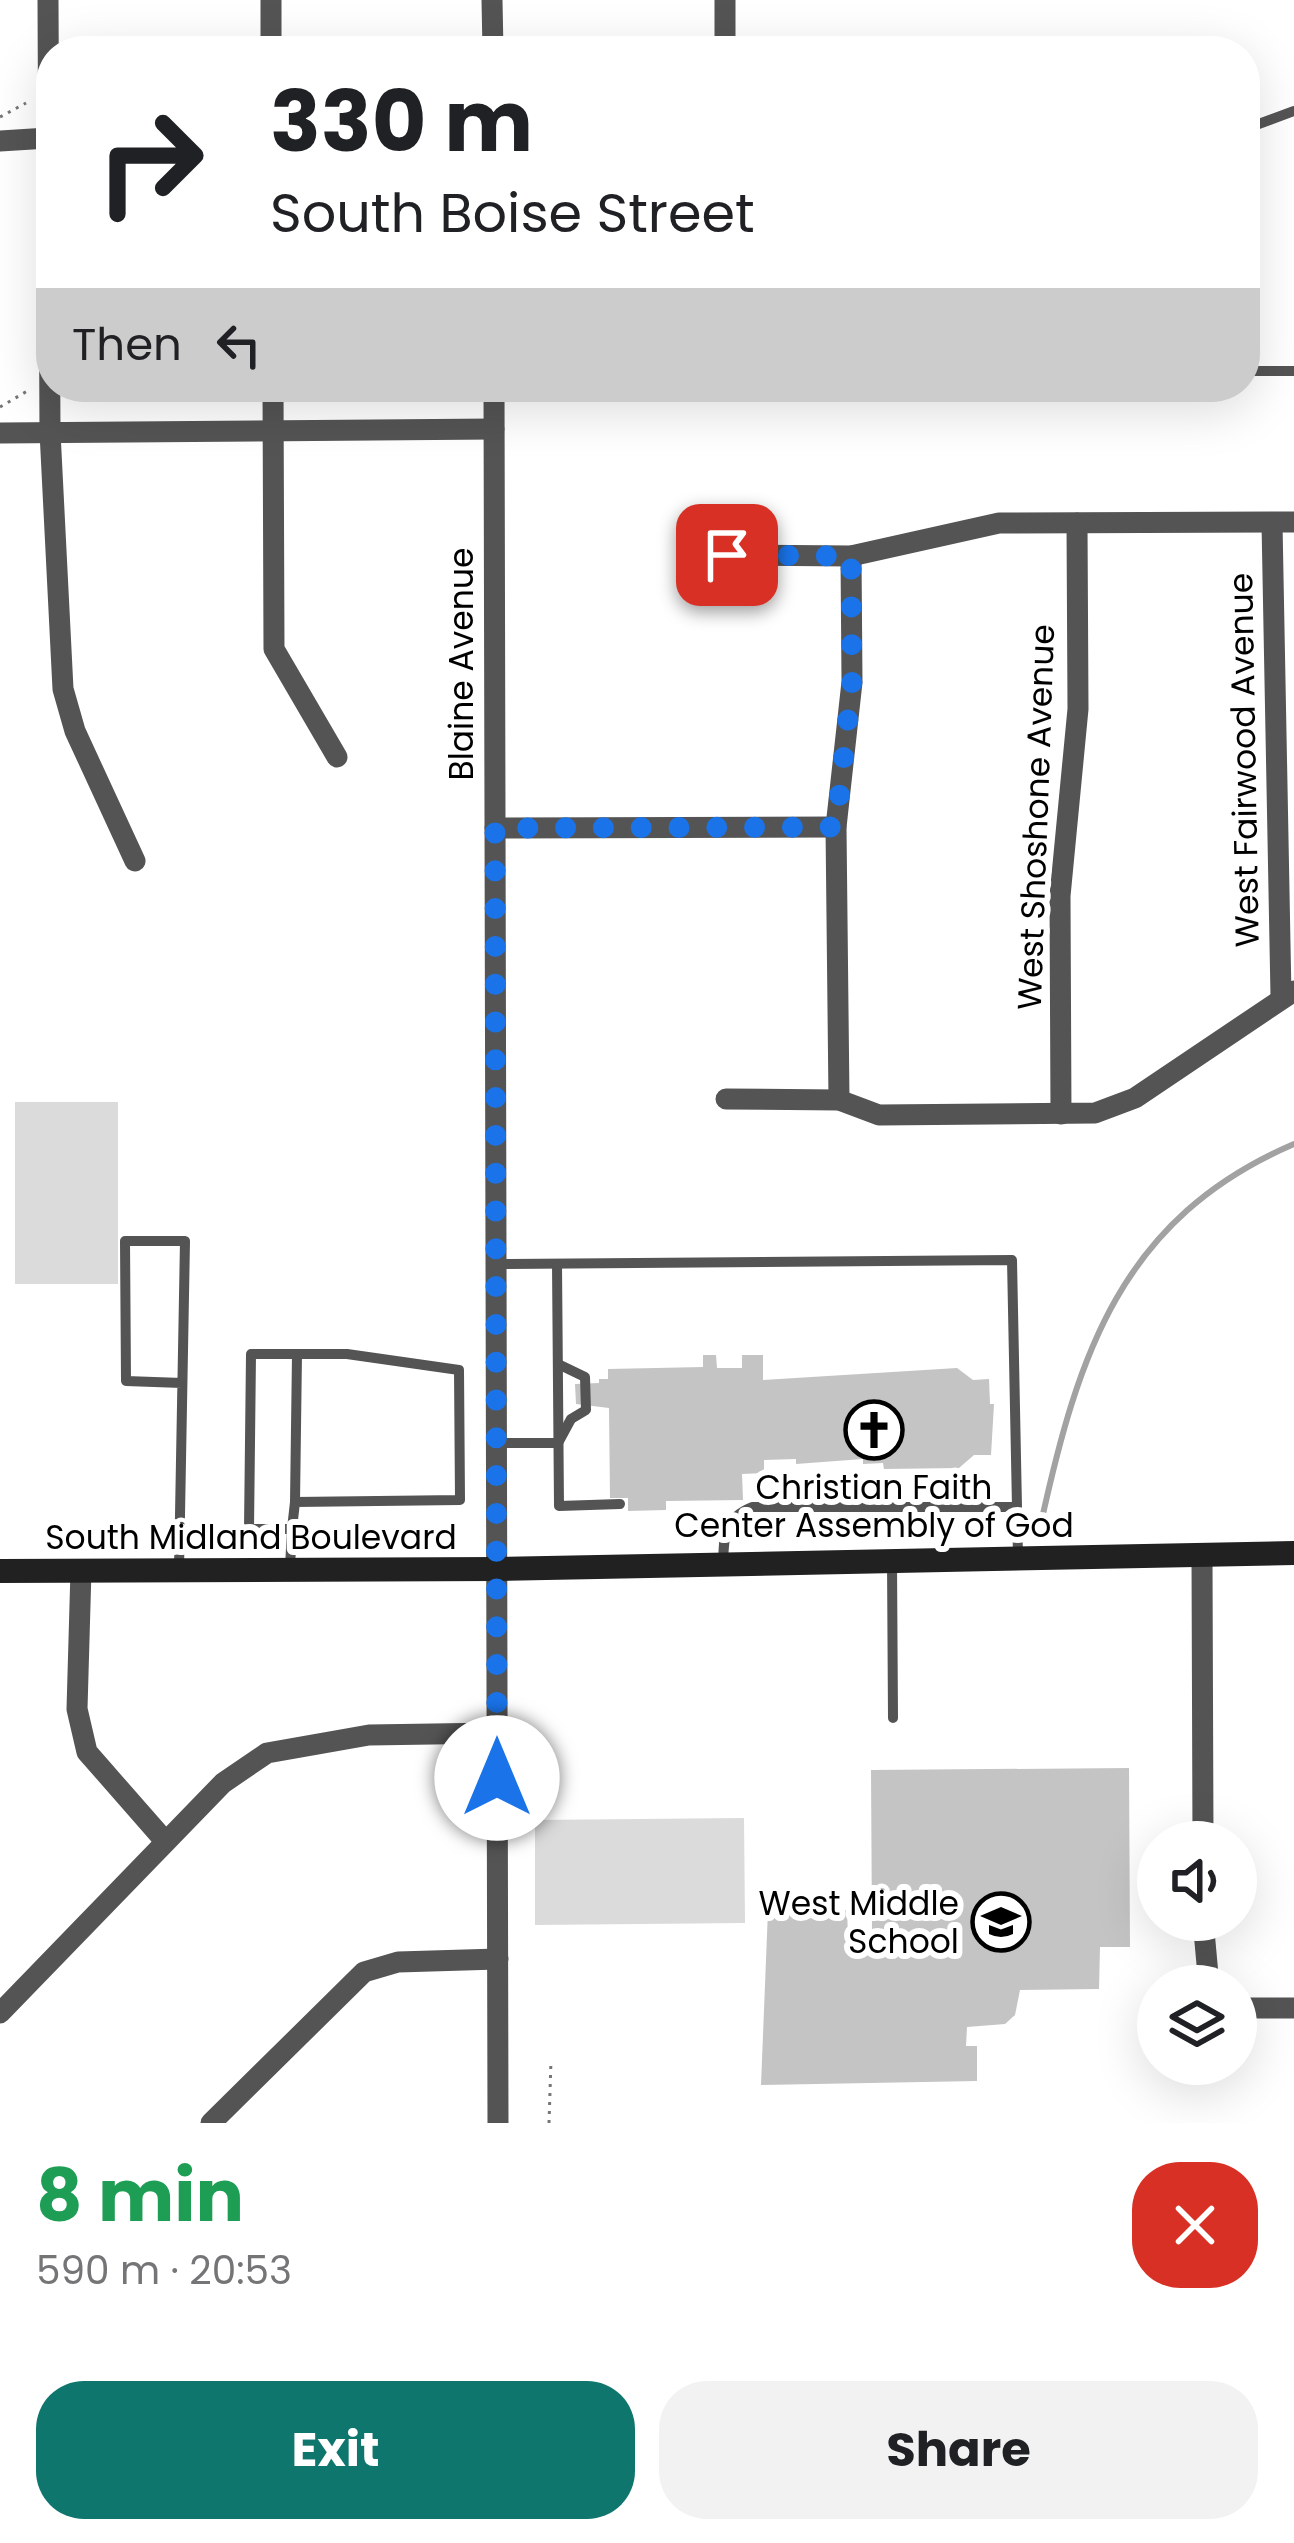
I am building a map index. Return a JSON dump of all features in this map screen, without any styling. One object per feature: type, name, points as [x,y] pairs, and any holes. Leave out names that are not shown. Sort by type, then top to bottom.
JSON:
[{"type":"main road","name":"South Midland Boulevard","points":[[0,1571],[497,1569],[1294,1553]]},
{"type":"street","points":[[48,0],[48,36]]},
{"type":"street","points":[[271,0],[271,36]]},
{"type":"street","points":[[493,0],[493,36]]},
{"type":"street","points":[[724,0],[725,36]]},
{"type":"street","points":[[0,141],[36,139]]},
{"type":"street","points":[[50,402],[63,689],[75,731],[135,861]]},
{"type":"street","points":[[273,402],[274,649],[337,757]]},
{"type":"street","name":"Blaine Avenue","points":[[494,402],[498,2123]]},
{"type":"street","points":[[0,433],[494,429]]},
{"type":"street","points":[[727,555],[851,556],[999,524],[1283,522]]},
{"type":"street","name":"West Fairwood Avenue","points":[[1283,522],[1287,994]]},
{"type":"street","name":"West Shoshone Avenue","points":[[1061,1114],[1060,896],[1078,709],[1077,523]]},
{"type":"street","points":[[838,1100],[836,827],[852,682],[851,556]]},
{"type":"street","points":[[495,828],[836,827]]},
{"type":"street","points":[[726,1100],[838,1100],[879,1115],[1095,1113],[1136,1098],[1287,994]]},
{"type":"street","points":[[1202,1557],[1202,1821]]},
{"type":"street","points":[[81,1570],[77,1709],[87,1752],[165,1841]]},
{"type":"street","points":[[2,2007],[223,1783],[266,1753],[369,1735],[497,1733]]},
{"type":"street","points":[[211,2123],[364,1972],[398,1962],[498,1958]]},
{"type":"street","points":[[1257,2008],[1294,2008]]},
{"type":"lane","points":[[1260,123],[1294,111]]},
{"type":"lane","points":[[1260,371],[1294,371]]},
{"type":"lane","points":[[179,1570],[182,1383],[184,1240],[125,1241],[126,1381],[182,1383]]},
{"type":"lane","points":[[496,1264],[1012,1260],[1018,1560]]},
{"type":"lane","points":[[557,1264],[559,1505],[620,1504]]},
{"type":"lane","points":[[292,1528],[249,1529],[251,1354],[347,1354],[459,1370],[460,1500],[295,1502]]},
{"type":"lane","points":[[290,1570],[297,1354]]},
{"type":"lane","points":[[558,1364],[585,1377],[586,1410],[571,1419],[558,1443]]},
{"type":"lane","points":[[496,1443],[558,1443]]},
{"type":"lane","points":[[723,1565],[726,1526],[734,1514],[752,1507],[1016,1507]]},
{"type":"lane","points":[[892,1562],[893,1718]]},
{"type":"path","points":[[0,117],[28,101],[28,89]]},
{"type":"path","points":[[549,2123],[551,2060]]},
{"type":"shaded area","points":[[15,1102],[118,1102],[118,1284],[15,1284]]},
{"type":"shaded area","points":[[744,1818],[745,1923],[535,1925],[535,1820]]},
{"type":"building","points":[[703,1355],[716,1355],[717,1368],[742,1368],[742,1355],[763,1355],[763,1380],[957,1368],[973,1380],[989,1379],[990,1404],[994,1404],[991,1455],[974,1455],[959,1468],[884,1469],[883,1463],[863,1464],[863,1459],[796,1464],[796,1459],[764,1460],[764,1473],[742,1474],[743,1500],[666,1501],[666,1510],[628,1511],[628,1498],[610,1498],[609,1408],[576,1404],[575,1384],[608,1379],[608,1369],[703,1367]]},
{"type":"building","name":"West Middle School","points":[[1129,1768],[1130,1947],[1100,1947],[1099,1989],[1020,1990],[1015,2015],[1005,2024],[967,2027],[966,2046],[977,2046],[977,2081],[761,2085],[768,1910],[847,1910],[848,1935],[872,1934],[871,1770]]},
{"type":"waterway","points":[[1041,1523],[1072,1403],[1116,1298],[1148,1252],[1187,1211],[1235,1175],[1294,1144]]},
{"type":"place","name":"Christian Faith Center Assembly of God","points":[[874,1430]]},
{"type":"place","name":"West Middle School","points":[[1001,1922]]},
{"type":"route","points":[[497,1778],[495,828],[836,827],[852,682],[851,556],[727,555]]}]
